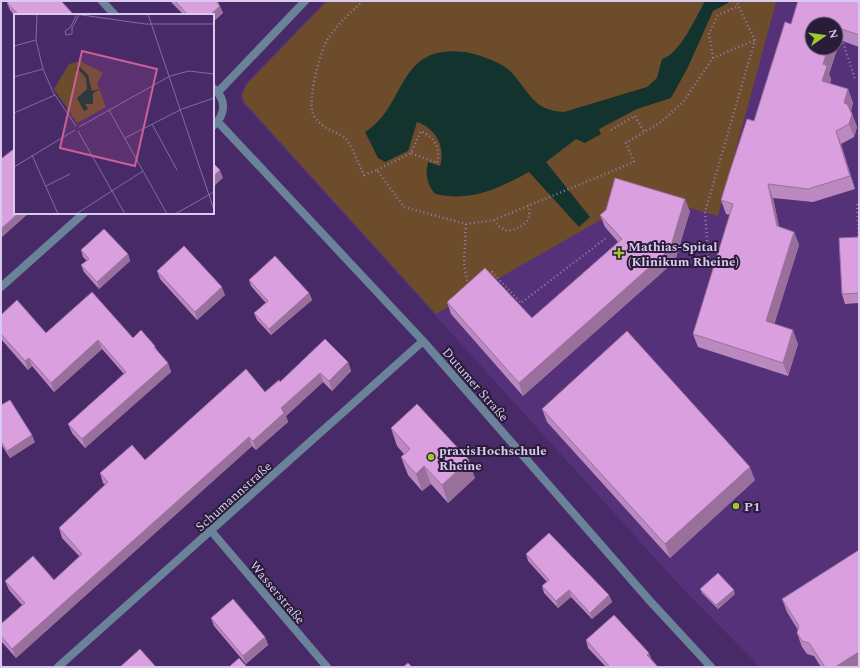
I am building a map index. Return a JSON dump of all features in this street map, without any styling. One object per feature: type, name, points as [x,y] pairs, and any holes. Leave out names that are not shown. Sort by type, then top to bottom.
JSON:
[{"type":"street","points":[[102,1],[114,14]]},
{"type":"street","points":[[215,124],[223,110],[224,104],[216,90],[305,1]]},
{"type":"street","name":"Dutumer Straße","points":[[215,124],[423,341],[650,601],[711,667]]},
{"type":"street","points":[[1,287],[83,214]]},
{"type":"street","name":"Schumannstraße","points":[[58,667],[212,532],[423,341]]},
{"type":"street","name":"Wasserstraße","points":[[212,532],[327,667]]},
{"type":"path","points":[[363,1],[345,18],[328,38],[321,55],[312,103],[314,116],[326,129],[345,138],[364,175],[411,154],[422,131],[431,136],[438,146],[439,155],[437,163],[411,154]]},
{"type":"path","points":[[709,265],[705,212],[755,40],[736,1]]},
{"type":"path","points":[[713,58],[710,34],[718,16],[739,6]]},
{"type":"path","points":[[377,170],[404,207],[466,224],[494,220],[634,162],[626,143],[661,122],[683,102],[713,58],[755,40]]},
{"type":"path","points":[[844,47],[855,79]]},
{"type":"path","points":[[611,130],[635,116],[644,132]]},
{"type":"path","points":[[858,204],[859,238]]},
{"type":"path","points":[[494,220],[498,226],[508,231],[517,228],[525,224],[529,219],[531,214],[528,205]]},
{"type":"path","points":[[466,224],[464,263],[467,285],[470,290]]},
{"type":"path","points":[[487,277],[492,272],[521,304],[606,238]]},
{"type":"shaded area","name":"Mathias-Spital (Klinikum Rheine)","points":[[325,1],[859,1],[859,667],[760,667],[682,588],[242,102],[241,94],[245,84]]},
{"type":"shaded area","points":[[327,1],[776,2],[718,216],[619,188],[611,214],[436,314],[244,102],[242,95],[247,84]]},
{"type":"shaded area","points":[[705,1],[727,1],[728,3],[713,11],[688,67],[671,98],[637,109],[599,129],[601,134],[585,143],[576,139],[546,162],[590,217],[579,227],[529,172],[495,189],[473,195],[448,196],[435,194],[427,179],[427,167],[428,162],[440,166],[440,145],[434,133],[417,122],[408,151],[385,162],[378,158],[365,132],[379,121],[389,108],[414,67],[426,58],[442,52],[469,53],[482,56],[502,65],[511,72],[538,104],[554,111],[564,112],[647,87],[657,78],[662,59],[669,56],[681,43]]},
{"type":"building","points":[[10,1],[61,1],[73,14],[18,14],[7,3]]},
{"type":"building","points":[[175,1],[216,1],[220,6],[211,14],[187,14]]},
{"type":"building","points":[[798,1],[859,1],[859,35],[844,30],[844,16],[804,16],[804,56],[826,56],[823,64],[827,66],[822,81],[848,89],[844,103],[847,104],[852,114],[849,124],[836,131],[850,176],[808,189],[768,184],[777,226],[794,232],[766,321],[793,330],[783,363],[693,334],[733,204],[721,200],[729,174],[747,119],[754,121],[785,22],[791,24]]},
{"type":"building","points":[[14,149],[14,214],[18,214],[1,229],[1,159]]},
{"type":"building","points":[[214,164],[220,170],[214,176]]},
{"type":"building","points":[[615,178],[685,199],[670,249],[519,383],[447,302],[485,268],[532,318],[622,239],[600,215],[606,210]]},
{"type":"building","points":[[104,229],[128,254],[97,282],[81,265],[89,259],[81,250]]},
{"type":"building","points":[[859,237],[859,293],[842,294],[839,238]]},
{"type":"building","points":[[184,246],[222,287],[195,312],[157,271]]},
{"type":"building","points":[[275,256],[309,293],[269,329],[254,313],[268,301],[249,280]]},
{"type":"building","points":[[92,292],[133,338],[141,330],[168,363],[82,439],[68,424],[126,372],[98,340],[51,383],[29,358],[25,361],[1,334],[1,315],[17,300],[46,333]]},
{"type":"building","points":[[627,331],[750,467],[665,544],[542,409]]},
{"type":"building","points":[[325,339],[348,362],[329,381],[320,373],[281,408],[284,413],[253,441],[249,437],[12,649],[1,636],[1,624],[25,603],[5,581],[33,556],[54,580],[82,554],[59,528],[108,482],[100,473],[132,445],[145,460],[246,369],[265,392],[279,380],[280,382]]},
{"type":"building","points":[[10,400],[32,435],[7,451],[1,441],[1,405]]},
{"type":"building","points":[[417,404],[469,460],[442,485],[424,466],[416,474],[401,457],[410,449],[391,428]]},
{"type":"building","points":[[549,533],[609,595],[590,613],[569,590],[556,601],[542,586],[549,580],[526,554]]},
{"type":"building","points":[[859,550],[859,652],[835,667],[825,667],[809,643],[802,641],[797,633],[799,626],[782,599]]},
{"type":"building","points":[[718,573],[734,590],[716,605],[700,589]]},
{"type":"building","points":[[233,599],[265,637],[243,656],[211,618]]},
{"type":"building","points":[[614,615],[649,653],[647,655],[658,667],[610,667],[586,640]]},
{"type":"building","points":[[140,649],[156,667],[120,667]]},
{"type":"building","points":[[239,658],[247,667],[229,667]]},
{"type":"building","points":[[408,663],[412,667],[403,667]]},
{"type":"place","name":"Mathias-Spital (Klinikum Rheine)","points":[[619,253]]},
{"type":"place","name":"praxisHochschule Rheine","points":[[431,457]]},
{"type":"place","name":"P1","points":[[736,506]]}]
